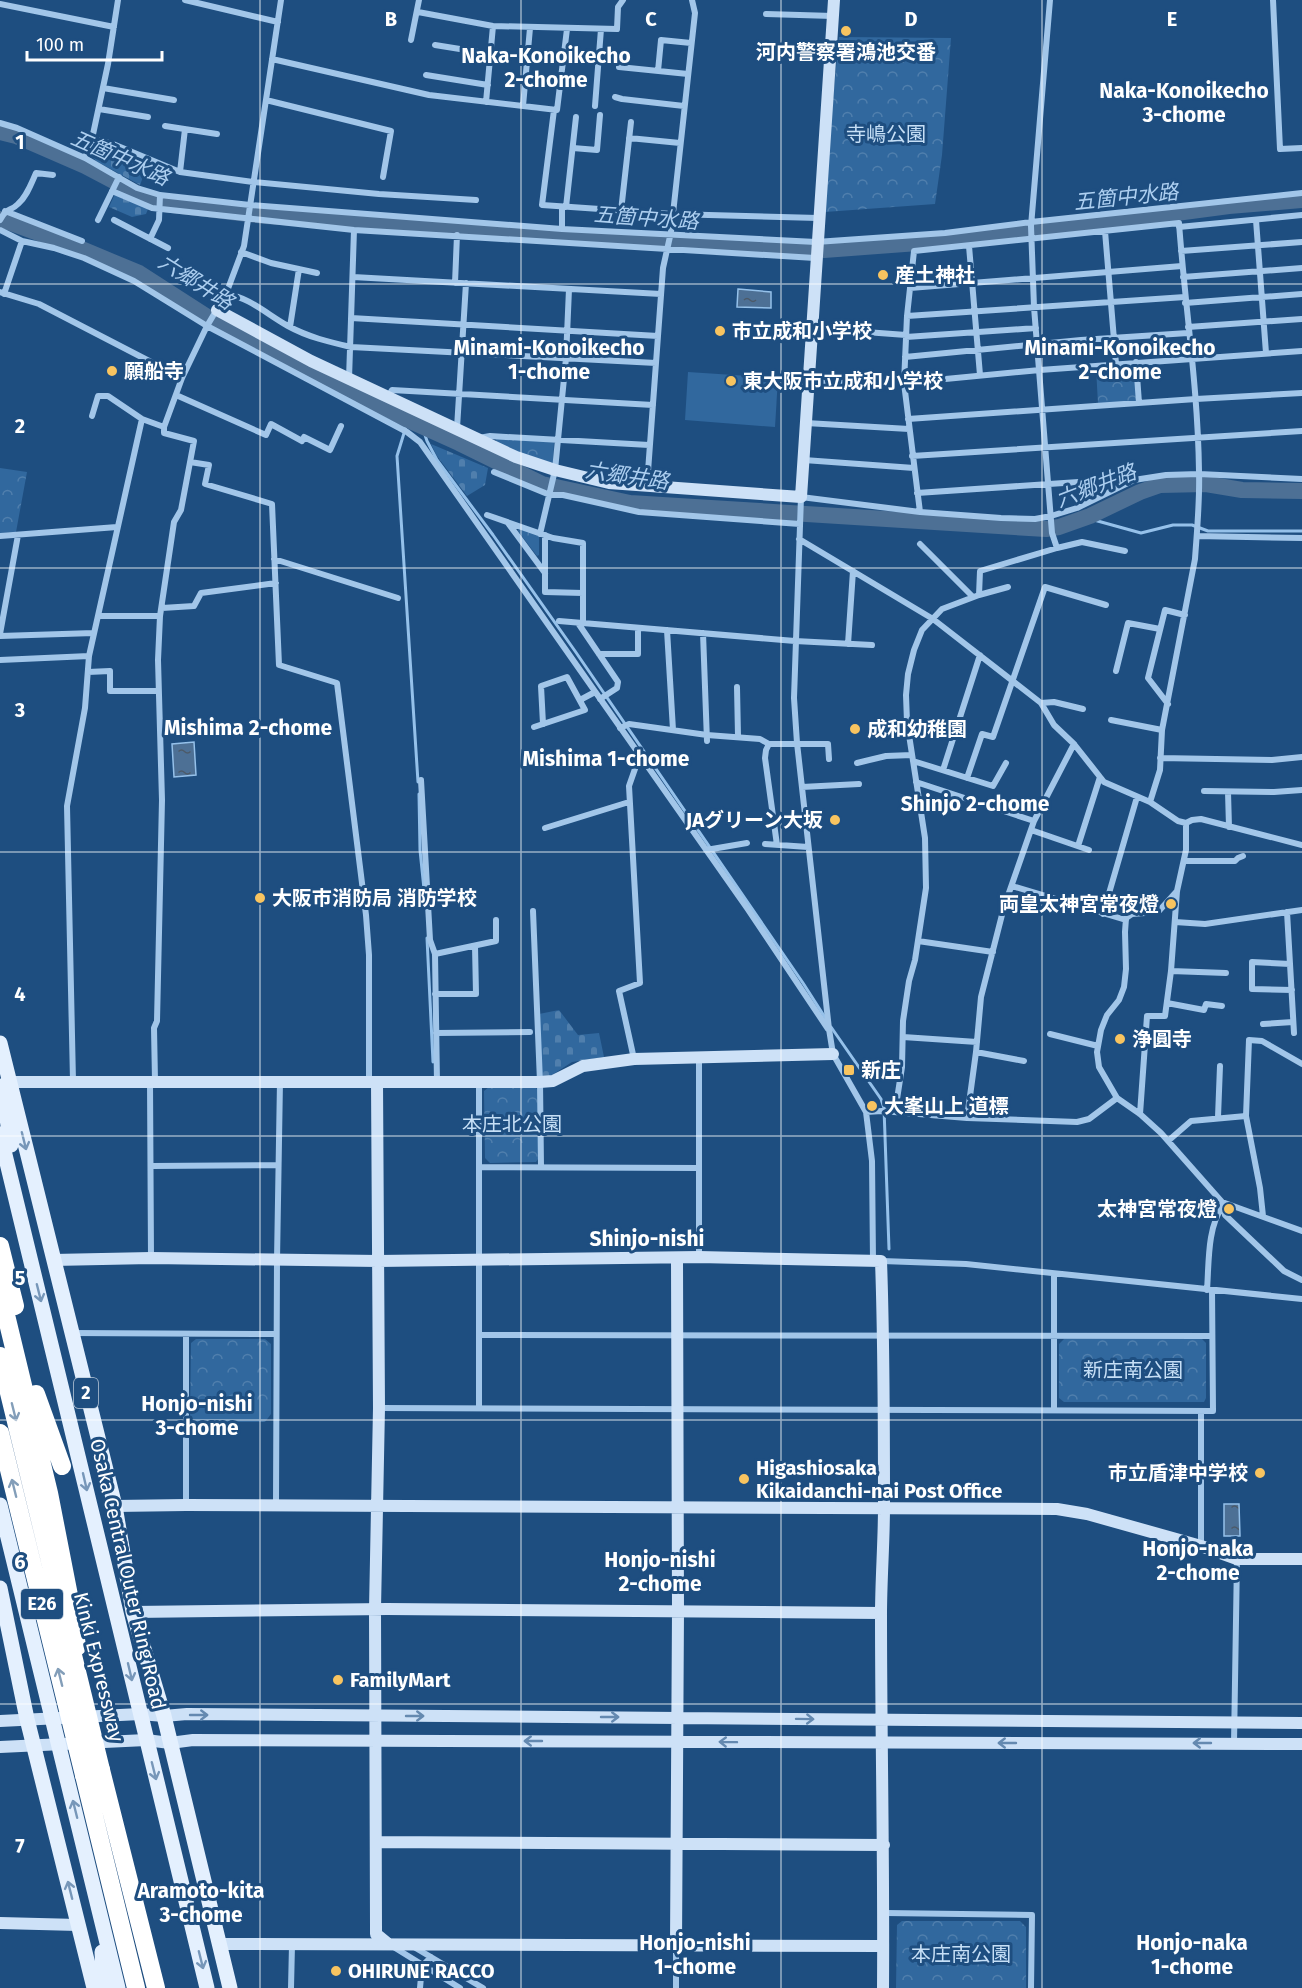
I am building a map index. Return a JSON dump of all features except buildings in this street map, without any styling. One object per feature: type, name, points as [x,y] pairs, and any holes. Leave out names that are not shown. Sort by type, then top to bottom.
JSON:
[{"type":"highway","points":[[0,1246],[38,1399],[62,1466]]},
{"type":"highway","points":[[0,1290],[49,1493],[74,1617],[80,1684]]},
{"type":"highway","name":"Kinki Expressway","points":[[0,1356],[156,1986]]},
{"type":"highway","name":"Kinki Expressway","points":[[0,1433],[136,1988]]},
{"type":"highway","points":[[84,1775],[125,1988]]},
{"type":"main road","name":"2","points":[[0,1043],[115,1506],[133,1612],[164,1716],[230,1988]]},
{"type":"main road","points":[[0,1062],[8,1125],[25,1204],[25,1234]]},
{"type":"main road","name":"Osaka Central Outer Ring Road","points":[[0,1134],[207,1988]]},
{"type":"main road","points":[[0,1505],[118,1988]]},
{"type":"main road","points":[[0,1590],[27,1719],[94,1988]]},
{"type":"main road","points":[[190,1916],[190,1858],[194,1837]]},
{"type":"main road","points":[[99,1910],[104,1988]]},
{"type":"street","points":[[85,158],[99,109],[118,0]]},
{"type":"street","points":[[185,0],[278,22]]},
{"type":"street","points":[[151,1258],[154,1028],[158,1021],[162,810],[158,691],[160,616],[174,522],[181,510],[194,441],[164,433],[164,427],[182,378],[226,294],[241,252],[249,219],[281,0]]},
{"type":"street","points":[[411,40],[419,0]]},
{"type":"street","points":[[418,12],[494,26],[617,29],[618,8],[623,0]]},
{"type":"street","points":[[647,485],[663,268],[670,236],[695,13],[692,0]]},
{"type":"street","points":[[834,0],[805,423],[794,698],[801,787],[833,1054],[866,1112],[872,1161],[877,1261],[884,1335],[884,1509],[881,1613],[885,1913],[883,1988]]},
{"type":"street","points":[[1050,0],[1031,240],[1052,533],[1057,548]]},
{"type":"street","points":[[1274,0],[1280,149],[1302,148]]},
{"type":"street","points":[[0,4],[114,27]]},
{"type":"street","points":[[766,14],[833,16]]},
{"type":"street","points":[[486,102],[494,26]]},
{"type":"street","points":[[523,106],[530,28]]},
{"type":"street","points":[[567,29],[542,205],[672,214],[818,219]]},
{"type":"street","points":[[595,106],[601,29]]},
{"type":"street","points":[[658,71],[661,40],[691,44]]},
{"type":"street","points":[[435,45],[491,54]]},
{"type":"street","points":[[272,59],[429,95],[554,110]]},
{"type":"street","points":[[619,67],[688,74]]},
{"type":"street","points":[[426,75],[488,85]]},
{"type":"street","points":[[103,88],[174,100]]},
{"type":"street","points":[[615,97],[684,106]]},
{"type":"street","points":[[266,100],[391,131],[383,177]]},
{"type":"street","points":[[99,109],[148,117]]},
{"type":"street","points":[[573,148],[597,150],[600,115]]},
{"type":"street","points":[[562,229],[576,117]]},
{"type":"street","points":[[621,211],[631,122]]},
{"type":"street","points":[[0,123],[17,128],[85,158],[137,188],[160,195],[250,205],[670,236],[816,250]]},
{"type":"street","points":[[165,126],[217,134]]},
{"type":"street","points":[[180,172],[185,129]]},
{"type":"street","points":[[629,138],[680,143]]},
{"type":"street","points":[[92,139],[113,144],[180,172],[253,182],[379,194],[476,200]]},
{"type":"street","points":[[0,220],[4,211],[17,205],[28,193],[36,173],[53,175]]},
{"type":"street","points":[[98,220],[119,177]]},
{"type":"street","points":[[112,191],[138,203],[160,209],[354,230],[667,248],[816,250],[945,233],[1302,194]]},
{"type":"street","points":[[150,239],[159,220],[160,195]]},
{"type":"street","points":[[4,211],[82,241]]},
{"type":"street","points":[[1179,226],[1302,215]]},
{"type":"street","points":[[114,220],[168,248]]},
{"type":"street","points":[[1256,220],[1266,353]]},
{"type":"street","points":[[920,512],[904,383],[907,316],[914,251],[1179,223],[1196,399],[1199,475],[1197,537],[1185,615],[1162,730],[1160,770],[1150,802]]},
{"type":"street","points":[[0,230],[22,241],[84,258],[134,281],[208,325],[407,432],[420,442],[747,908],[822,1023],[829,1029]]},
{"type":"street","points":[[349,379],[354,230]]},
{"type":"street","points":[[1105,231],[1116,364]]},
{"type":"street","points":[[455,283],[457,235]]},
{"type":"street","points":[[22,241],[2,293],[39,304],[182,378]]},
{"type":"street","points":[[1181,251],[1302,242]]},
{"type":"street","points":[[969,246],[980,375]]},
{"type":"street","points":[[241,252],[271,263],[317,273]]},
{"type":"street","points":[[910,288],[1182,266]]},
{"type":"street","points":[[1183,277],[1302,268]]},
{"type":"street","points":[[290,327],[299,269]]},
{"type":"street","points":[[353,277],[661,294]]},
{"type":"street","points":[[457,429],[466,283]]},
{"type":"street","points":[[569,289],[566,358],[555,471],[543,534],[545,592],[583,593]]},
{"type":"street","points":[[226,294],[238,296],[290,327],[322,341],[351,347],[656,363]]},
{"type":"street","points":[[907,316],[1111,302],[1302,294]]},
{"type":"street","points":[[217,310],[311,361],[516,457],[555,471],[609,483],[920,512],[1035,519],[1051,518],[1077,508],[1134,480]]},
{"type":"street","points":[[351,318],[658,336]]},
{"type":"street","points":[[905,357],[1302,319]]},
{"type":"street","points":[[811,328],[906,336],[1036,328]]},
{"type":"street","points":[[808,381],[904,383],[1136,362],[1302,351]]},
{"type":"street","points":[[1136,362],[1139,403]]},
{"type":"street","points":[[387,398],[392,390],[652,405]]},
{"type":"street","points":[[908,419],[1302,393]]},
{"type":"street","points":[[176,394],[266,435],[271,424],[302,441],[304,437],[330,450],[341,426]]},
{"type":"street","points":[[92,416],[98,396],[108,396],[142,419],[164,427]]},
{"type":"street","points":[[73,1081],[67,806],[85,708],[89,656],[142,419]]},
{"type":"street","points":[[805,423],[909,429]]},
{"type":"street","points":[[912,456],[1302,431]]},
{"type":"street","points":[[476,439],[490,436],[649,445]]},
{"type":"street","points":[[803,460],[914,468]]},
{"type":"street","points":[[190,462],[209,465],[205,484],[272,504],[279,665],[337,683],[366,915],[373,1082],[379,1407],[375,1609],[376,1934],[422,1966],[460,1988]]},
{"type":"street","points":[[494,472],[550,492],[639,512],[800,522]]},
{"type":"street","points":[[917,493],[1134,480],[1166,475],[1302,480]]},
{"type":"street","points":[[487,515],[543,534],[583,543],[583,593],[580,623],[618,682],[617,688],[600,699]]},
{"type":"street","points":[[507,522],[545,573]]},
{"type":"street","points":[[0,536],[117,527]]},
{"type":"street","points":[[18,535],[0,635],[94,633]]},
{"type":"street","points":[[1197,537],[1302,538]]},
{"type":"street","points":[[799,539],[933,619],[1041,703],[1054,725],[1074,744],[1104,782],[1150,802],[1186,824]]},
{"type":"street","points":[[976,596],[980,571],[1082,542],[1125,551]]},
{"type":"street","points":[[920,544],[976,596]]},
{"type":"street","points":[[274,559],[398,598]]},
{"type":"street","points":[[848,644],[853,571]]},
{"type":"street","points":[[162,608],[194,606],[201,593],[276,583]]},
{"type":"street","points":[[896,1112],[909,981],[915,960],[926,888],[925,838],[907,722],[908,674],[922,630],[942,609],[1008,587]]},
{"type":"street","points":[[967,778],[982,734],[993,737],[1045,587],[1106,605]]},
{"type":"street","points":[[1168,704],[1148,678],[1165,610],[1185,615]]},
{"type":"street","points":[[98,616],[160,616]]},
{"type":"street","points":[[559,621],[795,641],[872,645]]},
{"type":"street","points":[[1116,671],[1128,622],[1160,629]]},
{"type":"street","points":[[599,654],[638,654],[638,628]]},
{"type":"street","points":[[667,630],[673,730]]},
{"type":"street","points":[[703,633],[707,738]]},
{"type":"street","points":[[0,660],[89,656]]},
{"type":"street","points":[[943,770],[980,656]]},
{"type":"street","points":[[88,672],[110,671],[110,691],[158,691]]},
{"type":"street","points":[[534,728],[585,710],[567,677],[541,686],[543,724]]},
{"type":"street","points":[[737,687],[738,736]]},
{"type":"street","points":[[580,700],[595,692]]},
{"type":"street","points":[[1041,703],[1054,702],[1083,709]]},
{"type":"street","points":[[1111,720],[1162,730]]},
{"type":"street","points":[[620,728],[629,724],[673,730],[707,738],[738,736],[760,739],[769,744],[828,744],[829,759]]},
{"type":"street","points":[[769,744],[765,758],[777,844]]},
{"type":"street","points":[[967,1118],[981,997],[993,952],[1034,821],[1074,744]]},
{"type":"street","points":[[857,763],[886,756],[913,758],[993,786],[1006,763]]},
{"type":"street","points":[[1160,758],[1272,760],[1302,757]]},
{"type":"street","points":[[634,1059],[619,991],[640,983],[628,786],[636,766],[644,762]]},
{"type":"street","points":[[1078,846],[1100,777]]},
{"type":"street","points":[[421,780],[430,940],[435,954],[437,1082]]},
{"type":"street","points":[[916,782],[1034,821]]},
{"type":"street","points":[[801,787],[859,784]]},
{"type":"street","points":[[1204,791],[1302,790]]},
{"type":"street","points":[[1228,792],[1229,827]]},
{"type":"street","points":[[1103,914],[1137,797]]},
{"type":"street","points":[[545,828],[629,802]]},
{"type":"street","points":[[1186,824],[1192,820],[1201,819],[1302,845]]},
{"type":"street","points":[[1140,1114],[1147,1016],[1165,1016],[1167,1004],[1177,891],[1185,861],[1186,824]]},
{"type":"street","points":[[1031,830],[1089,850]]},
{"type":"street","points":[[706,850],[747,843]]},
{"type":"street","points":[[765,844],[808,847]]},
{"type":"street","points":[[1185,861],[1235,861],[1243,856]]},
{"type":"street","points":[[1012,886],[1126,920]]},
{"type":"street","points":[[1177,891],[1158,912],[1132,914],[1126,920],[1124,987],[1119,1000],[1107,1015],[1098,1046],[1099,1067],[1117,1098],[1140,1114],[1168,1141],[1222,1204],[1225,1215],[1284,1271],[1302,1280]]},
{"type":"street","points":[[1175,922],[1205,924],[1302,910]]},
{"type":"street","points":[[533,911],[541,1167]]},
{"type":"street","points":[[1287,912],[1294,1033]]},
{"type":"street","points":[[435,954],[496,941],[496,920]]},
{"type":"street","points":[[918,941],[993,952]]},
{"type":"street","points":[[435,994],[476,994],[475,946]]},
{"type":"street","points":[[1290,964],[1252,962],[1252,989],[1292,990]]},
{"type":"street","points":[[1171,971],[1226,973]]},
{"type":"street","points":[[1167,1004],[1204,1010],[1206,1004],[1222,1006]]},
{"type":"street","points":[[1263,1024],[1293,1022]]},
{"type":"street","points":[[436,1033],[530,1032]]},
{"type":"street","points":[[1050,1034],[1098,1046]]},
{"type":"street","points":[[903,1037],[977,1042]]},
{"type":"street","points":[[1263,1216],[1246,1116],[1249,1040],[1263,1041],[1302,1064]]},
{"type":"street","points":[[976,1052],[1024,1061]]},
{"type":"street","points":[[9,1082],[553,1082],[583,1066],[634,1059],[833,1054]]},
{"type":"street","points":[[699,1057],[699,1257]]},
{"type":"street","points":[[1218,1117],[1220,1066]]},
{"type":"street","points":[[276,1506],[280,1081]]},
{"type":"street","points":[[479,1082],[479,1408]]},
{"type":"street","points":[[866,1112],[1077,1122],[1089,1119],[1117,1098]]},
{"type":"street","points":[[1168,1141],[1191,1121],[1246,1116]]},
{"type":"street","points":[[152,1166],[278,1165]]},
{"type":"street","points":[[479,1167],[699,1168]]},
{"type":"street","points":[[379,1407],[1213,1411],[1209,1290],[1212,1240],[1216,1215],[1222,1204]]},
{"type":"street","points":[[1222,1204],[1302,1231]]},
{"type":"street","points":[[53,1260],[151,1258],[378,1261],[699,1257],[877,1261],[966,1264],[1302,1299]]},
{"type":"street","points":[[676,1988],[677,1258]]},
{"type":"street","points":[[1054,1274],[1054,1409]]},
{"type":"street","points":[[71,1333],[276,1334]]},
{"type":"street","points":[[186,1334],[186,1505]]},
{"type":"street","points":[[480,1335],[1212,1336]]},
{"type":"street","points":[[1201,1411],[1202,1546]]},
{"type":"street","points":[[115,1506],[1057,1509],[1087,1514],[1202,1546],[1237,1559],[1302,1559]]},
{"type":"street","points":[[1234,1743],[1237,1559]]},
{"type":"street","points":[[133,1612],[375,1609],[881,1613]]},
{"type":"street","points":[[0,1720],[187,1714],[1302,1723]]},
{"type":"street","points":[[0,1747],[146,1740],[170,1743],[193,1740],[376,1740],[881,1744],[1302,1744]]},
{"type":"street","points":[[376,1842],[884,1845]]},
{"type":"street","points":[[885,1913],[1032,1915],[1031,1988]]},
{"type":"street","points":[[0,1923],[78,1925]]},
{"type":"street","points":[[220,1944],[884,1946]]},
{"type":"street","points":[[291,1988],[292,1945]]},
{"type":"street","points":[[412,1946],[483,1988]]},
{"type":"street","points":[[420,1988],[422,1966],[431,1957]]},
{"type":"green space","name":"寺嶋公園","points":[[839,37],[951,38],[942,155],[935,204],[825,212]]},
{"type":"green space","points":[[95,143],[149,161],[140,185],[96,161],[90,154]]},
{"type":"green space","points":[[115,194],[148,209],[146,214],[132,217],[109,207]]},
{"type":"green space","points":[[1114,366],[1115,380],[1136,379],[1137,402],[1098,404],[1096,367]]},
{"type":"green space","points":[[688,372],[778,378],[775,427],[685,420]]},
{"type":"green space","points":[[496,438],[554,441],[553,463],[535,459],[496,443]]},
{"type":"green space","points":[[431,444],[488,468],[485,485],[467,496],[437,456]]},
{"type":"green space","points":[[0,468],[27,472],[16,532],[0,533]]},
{"type":"green space","points":[[519,527],[539,534],[539,555],[537,556],[518,531]]},
{"type":"green space","points":[[559,1010],[578,1035],[599,1033],[604,1057],[572,1062],[549,1077],[542,1077],[539,1014]]},
{"type":"green space","name":"本庄北公園","points":[[534,1086],[538,1090],[540,1156],[536,1162],[490,1163],[485,1158],[484,1091],[489,1087]]},
{"type":"green space","points":[[196,1339],[265,1339],[271,1344],[271,1414],[265,1422],[196,1422],[190,1416],[191,1343]]},
{"type":"green space","name":"新庄南公園","points":[[1064,1339],[1202,1339],[1206,1343],[1206,1398],[1204,1402],[1064,1402],[1059,1398],[1059,1344]]},
{"type":"green space","name":"本庄南公園","points":[[902,1921],[1020,1921],[1026,1927],[1026,1988],[896,1988],[897,1925]]},
{"type":"water","points":[[738,289],[771,292],[771,308],[737,307]]},
{"type":"water","points":[[194,742],[196,775],[174,777],[172,744]]},
{"type":"water","points":[[1224,1504],[1239,1504],[1240,1536],[1224,1536]]},
{"type":"waterway","name":"五箇中水路","points":[[0,132],[16,136],[85,166],[142,196],[164,204],[266,216],[746,247],[824,250],[918,243],[1040,231],[1229,206],[1302,200]]},
{"type":"waterway","name":"六郷井路","points":[[0,219],[139,273],[212,320],[408,420],[542,484],[630,503],[1046,529],[1090,516],[1160,485],[1206,484],[1242,490],[1302,491]]},
{"type":"waterway","points":[[408,420],[397,456],[418,782]]},
{"type":"waterway","points":[[422,426],[437,460],[575,651],[826,1019]]},
{"type":"waterway","points":[[1090,516],[1094,520],[1141,533],[1173,525],[1192,525],[1208,531],[1302,531]]},
{"type":"waterway","points":[[419,794],[420,850],[424,889]]},
{"type":"waterway","points":[[427,938],[433,1062]]},
{"type":"waterway","points":[[831,1027],[881,1099],[884,1108],[889,1249]]},
{"type":"place","name":"河内警察署鴻池交番","points":[[846,31]]},
{"type":"place","name":"産土神社","points":[[883,275]]},
{"type":"place","name":"市立成和小学校","points":[[720,331]]},
{"type":"place","name":"願船寺","points":[[112,371]]},
{"type":"place","name":"東大阪市立成和小学校","points":[[731,381]]},
{"type":"place","name":"成和幼稚園","points":[[855,729]]},
{"type":"place","name":"JAグリーン大坂","points":[[835,820]]},
{"type":"place","name":"大阪市消防局 消防学校","points":[[260,898]]},
{"type":"place","name":"両皇太神宮常夜燈","points":[[1171,904]]},
{"type":"place","name":"浄圓寺","points":[[1120,1039]]},
{"type":"place","name":"新庄","points":[[849,1070]]},
{"type":"place","name":"大峯山上 道標","points":[[872,1106]]},
{"type":"place","name":"太神宮常夜燈","points":[[1229,1209]]},
{"type":"place","name":"市立盾津中学校","points":[[1260,1473]]},
{"type":"place","name":"Higashiosaka Kikaidanchi-nai Post Office","points":[[744,1479]]},
{"type":"place","name":"FamilyMart","points":[[338,1680]]},
{"type":"place","name":"OHIRUNE RACCO","points":[[336,1971]]},
{"type":"district","name":"Naka-Konoikecho 2-chome","points":[[546,68]]},
{"type":"district","name":"Naka-Konoikecho 3-chome","points":[[1184,103]]},
{"type":"district","name":"Minami-Konoikecho 1-chome","points":[[549,360]]},
{"type":"district","name":"Minami-Konoikecho 2-chome","points":[[1120,360]]},
{"type":"district","name":"Mishima 2-chome","points":[[248,728]]},
{"type":"district","name":"Mishima 1-chome","points":[[606,759]]},
{"type":"district","name":"Shinjo 2-chome","points":[[975,804]]},
{"type":"district","name":"Shinjo-nishi","points":[[647,1239]]},
{"type":"district","name":"Honjo-nishi 3-chome","points":[[197,1416]]},
{"type":"district","name":"Honjo-naka 2-chome","points":[[1198,1561]]},
{"type":"district","name":"Honjo-nishi 2-chome","points":[[660,1572]]},
{"type":"district","name":"Aramoto-kita 3-chome","points":[[201,1903]]},
{"type":"district","name":"Honjo-nishi 1-chome","points":[[695,1955]]},
{"type":"district","name":"Honjo-naka 1-chome","points":[[1192,1955]]}]
